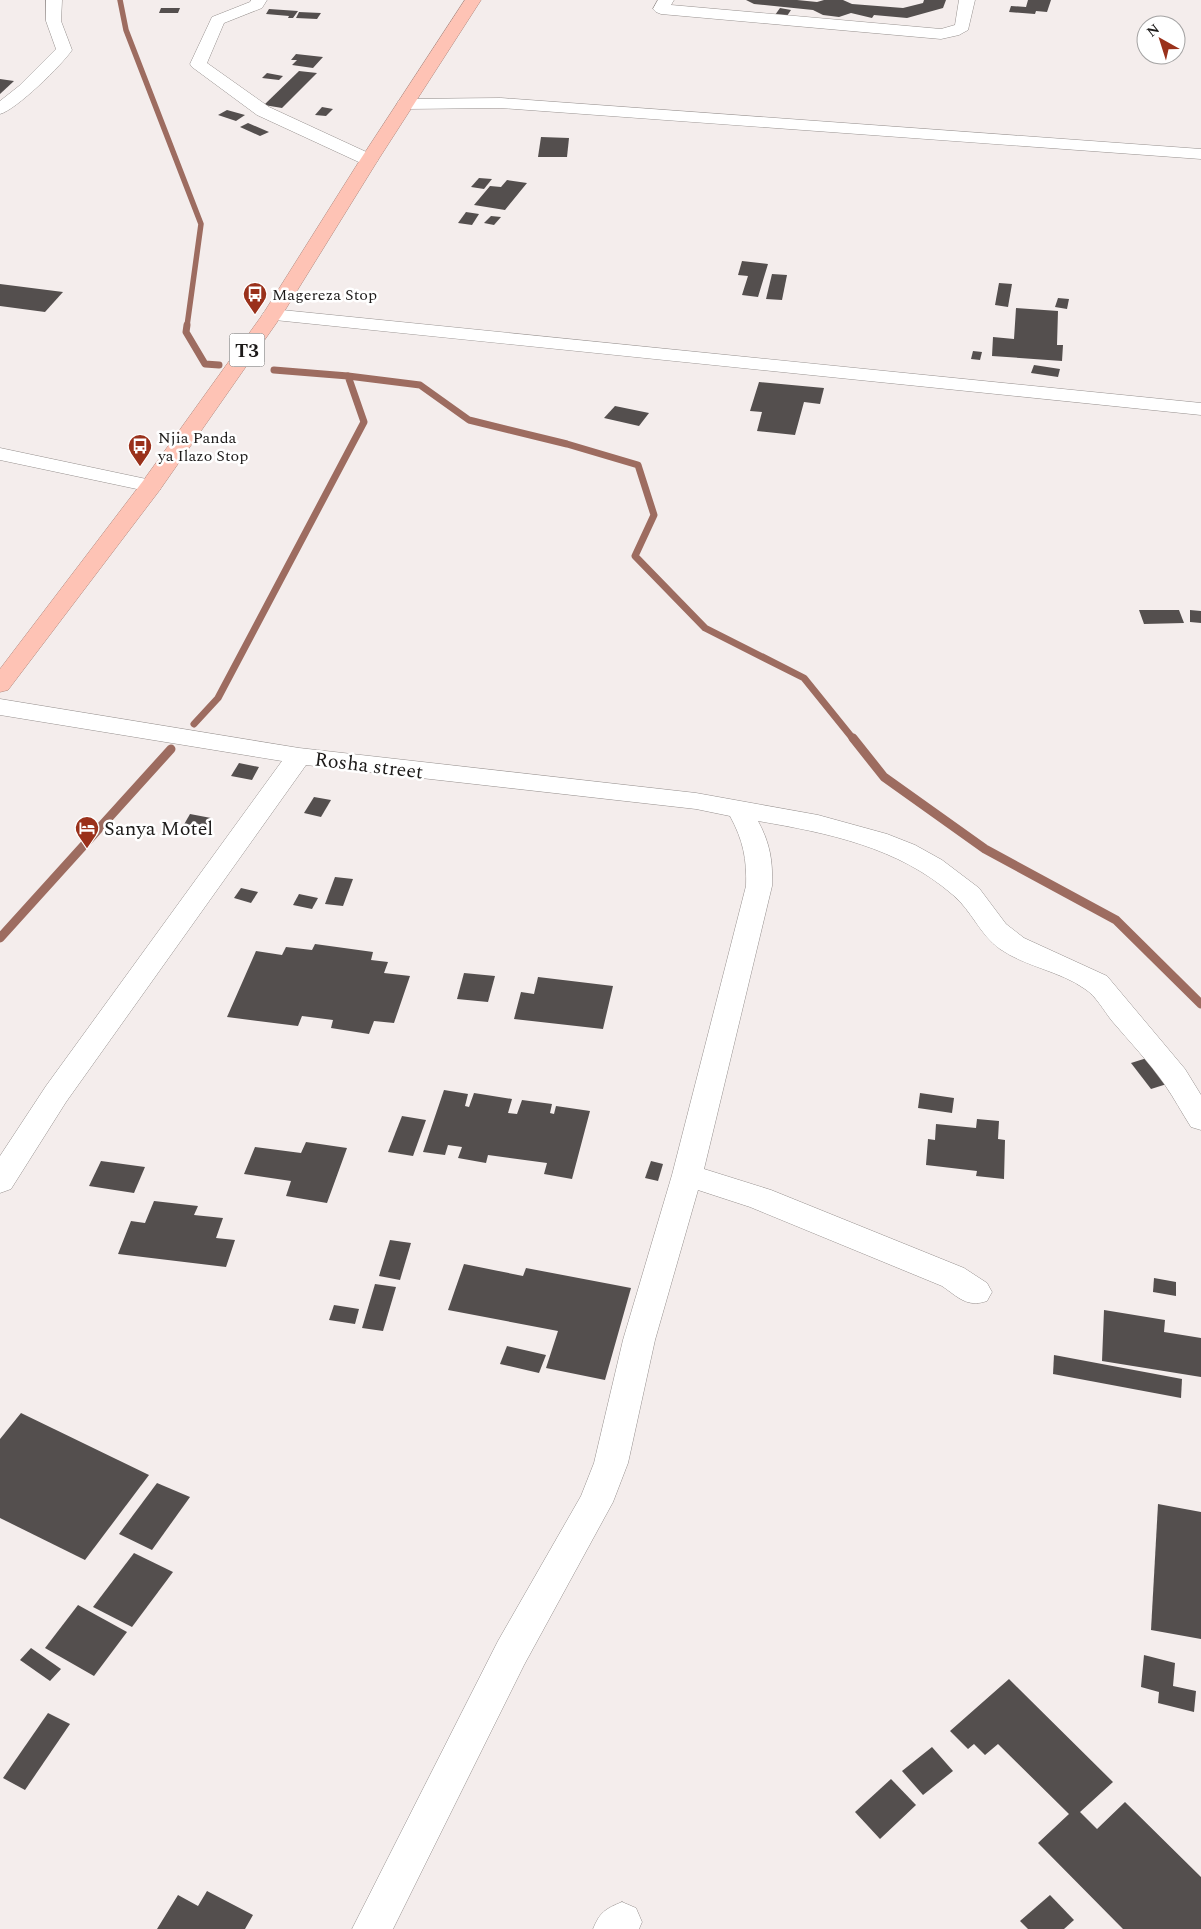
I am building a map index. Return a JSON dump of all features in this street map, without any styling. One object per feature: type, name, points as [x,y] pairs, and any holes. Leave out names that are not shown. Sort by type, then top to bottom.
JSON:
[{"type":"highway","name":"T3","points":[[0,685],[151,486],[272,315],[369,160],[474,0]]},
{"type":"street","points":[[0,109],[25,89],[64,50],[54,25],[54,0]]},
{"type":"street","points":[[259,0],[258,4],[218,20],[198,64],[263,111],[369,160]]},
{"type":"street","points":[[666,0],[661,9],[941,34],[953,32],[962,27],[967,0]]},
{"type":"street","points":[[406,104],[501,103],[1201,154]]},
{"type":"street","points":[[272,315],[1201,409]]},
{"type":"street","points":[[0,454],[151,486]]},
{"type":"street","name":"Rosha street","points":[[0,707],[299,756],[696,801],[740,811],[840,828],[905,852],[934,867],[973,899],[1012,944],[1097,983],[1175,1077],[1201,1120]]},
{"type":"street","points":[[0,1181],[56,1094],[299,756]]},
{"type":"street","points":[[372,1929],[511,1653],[596,1502],[611,1462],[639,1340],[687,1175],[759,886],[760,864],[757,841],[740,811]]},
{"type":"street","points":[[687,1175],[791,1210],[953,1277],[976,1292]]},
{"type":"building","points":[[746,0],[817,2],[843,0],[852,4],[903,8],[923,3],[924,0],[946,0],[943,8],[907,18],[874,15],[872,18],[851,13],[839,17],[823,15],[813,10],[754,4]]},
{"type":"building","points":[[1028,0],[1051,0],[1047,12],[1036,11],[1035,14],[1009,12],[1011,6],[1026,7]]},
{"type":"building","points":[[161,8],[180,8],[178,13],[159,13]]},
{"type":"building","points":[[780,8],[791,10],[787,16],[775,15]]},
{"type":"building","points":[[269,9],[298,11],[293,18],[288,18],[289,16],[266,14]]},
{"type":"building","points":[[299,12],[321,13],[317,19],[296,18]]},
{"type":"building","points":[[296,54],[323,57],[313,68],[292,65],[297,60],[291,60]]},
{"type":"building","points":[[299,71],[317,73],[282,108],[264,105]]},
{"type":"building","points":[[267,73],[283,76],[279,80],[262,78]]},
{"type":"building","points":[[0,79],[14,81],[0,94]]},
{"type":"building","points":[[322,107],[333,109],[326,116],[315,115]]},
{"type":"building","points":[[227,110],[245,115],[236,121],[218,115]]},
{"type":"building","points":[[248,123],[269,132],[260,136],[240,127]]},
{"type":"building","points":[[541,137],[569,138],[567,157],[538,157]]},
{"type":"building","points":[[479,178],[492,179],[484,189],[471,187]]},
{"type":"building","points":[[507,180],[527,183],[505,210],[474,205],[490,186],[501,187]]},
{"type":"building","points":[[466,212],[479,214],[472,225],[458,223]]},
{"type":"building","points":[[491,216],[501,217],[494,225],[484,223]]},
{"type":"building","points":[[742,261],[768,264],[758,297],[742,295],[748,276],[738,275]]},
{"type":"building","points":[[772,274],[787,275],[782,300],[766,299]]},
{"type":"building","points":[[999,283],[1012,284],[1008,307],[995,305]]},
{"type":"building","points":[[0,284],[63,292],[45,312],[0,306]]},
{"type":"building","points":[[1058,298],[1069,299],[1067,309],[1055,307]]},
{"type":"building","points":[[1016,308],[1058,311],[1057,345],[1063,345],[1062,361],[992,356],[993,337],[1014,339]]},
{"type":"building","points":[[973,351],[982,352],[980,360],[971,359]]},
{"type":"building","points":[[1034,365],[1060,369],[1058,377],[1031,373]]},
{"type":"building","points":[[759,382],[824,388],[820,404],[804,402],[795,435],[757,431],[762,412],[750,411]]},
{"type":"building","points":[[615,406],[649,413],[639,426],[604,418]]},
{"type":"building","points":[[1139,610],[1179,610],[1184,623],[1144,624]]},
{"type":"building","points":[[1190,610],[1201,611],[1201,623],[1190,622]]},
{"type":"building","points":[[239,763],[259,767],[252,780],[231,776]]},
{"type":"building","points":[[314,797],[331,800],[321,817],[304,813]]},
{"type":"building","points":[[190,814],[211,818],[203,832],[182,828]]},
{"type":"building","points":[[335,877],[353,879],[343,906],[325,904]]},
{"type":"building","points":[[241,888],[258,892],[251,903],[234,898]]},
{"type":"building","points":[[299,894],[318,898],[312,909],[293,905]]},
{"type":"building","points":[[315,944],[373,952],[371,960],[388,962],[384,973],[410,976],[394,1023],[374,1021],[369,1034],[331,1028],[333,1020],[302,1016],[298,1026],[227,1017],[256,951],[282,955],[286,947],[312,950]]},
{"type":"building","points":[[464,973],[495,976],[488,1002],[457,999]]},
{"type":"building","points":[[538,977],[613,986],[603,1029],[514,1019],[521,992],[534,994]]},
{"type":"building","points":[[1150,1057],[1170,1083],[1151,1089],[1131,1063]]},
{"type":"building","points":[[444,1090],[468,1094],[465,1106],[469,1107],[474,1093],[512,1099],[508,1113],[517,1114],[522,1100],[552,1104],[550,1113],[554,1114],[556,1106],[590,1111],[572,1179],[544,1174],[547,1163],[488,1155],[486,1163],[458,1158],[462,1147],[448,1145],[445,1155],[423,1152]]},
{"type":"building","points":[[920,1093],[954,1098],[952,1113],[918,1108]]},
{"type":"building","points":[[402,1116],[426,1120],[413,1156],[388,1152]]},
{"type":"building","points":[[977,1119],[999,1121],[998,1139],[1005,1140],[1004,1179],[976,1176],[977,1171],[926,1165],[928,1139],[935,1140],[936,1124],[976,1128]]},
{"type":"building","points":[[306,1142],[347,1148],[327,1203],[286,1196],[291,1181],[244,1174],[255,1147],[301,1153]]},
{"type":"building","points":[[101,1161],[145,1167],[134,1193],[89,1186]]},
{"type":"building","points":[[651,1161],[663,1164],[658,1181],[645,1178]]},
{"type":"building","points":[[154,1201],[198,1206],[194,1215],[223,1218],[216,1238],[235,1240],[226,1267],[118,1254],[131,1221],[145,1223]]},
{"type":"building","points":[[390,1240],[411,1243],[400,1280],[379,1276]]},
{"type":"building","points":[[464,1264],[523,1276],[526,1268],[631,1288],[605,1380],[546,1368],[558,1331],[448,1310]]},
{"type":"building","points":[[1154,1278],[1176,1282],[1176,1296],[1153,1292]]},
{"type":"building","points":[[375,1284],[396,1287],[383,1331],[362,1328]]},
{"type":"building","points":[[334,1305],[359,1309],[355,1324],[329,1320]]},
{"type":"building","points":[[1104,1310],[1165,1320],[1164,1332],[1201,1338],[1201,1377],[1102,1361]]},
{"type":"building","points":[[507,1346],[546,1355],[539,1373],[500,1364]]},
{"type":"building","points":[[1054,1355],[1182,1379],[1181,1398],[1053,1374]]},
{"type":"building","points":[[21,1413],[149,1475],[85,1560],[0,1518],[0,1439]]},
{"type":"building","points":[[157,1483],[190,1497],[152,1550],[119,1534]]},
{"type":"building","points":[[1158,1504],[1201,1512],[1201,1639],[1151,1630]]},
{"type":"building","points":[[134,1553],[173,1572],[132,1627],[93,1607]]},
{"type":"building","points":[[78,1605],[127,1632],[94,1676],[45,1648]]},
{"type":"building","points":[[31,1648],[61,1669],[50,1681],[20,1660]]},
{"type":"building","points":[[1144,1655],[1175,1663],[1173,1686],[1196,1691],[1194,1712],[1158,1703],[1159,1692],[1141,1687]]},
{"type":"building","points":[[1009,1679],[1113,1782],[1080,1812],[1097,1829],[1125,1802],[1201,1877],[1201,1929],[1123,1929],[1038,1843],[1069,1814],[998,1744],[985,1755],[974,1744],[968,1749],[950,1731]]},
{"type":"building","points":[[48,1713],[70,1724],[25,1790],[3,1778]]},
{"type":"building","points":[[932,1747],[953,1771],[923,1795],[902,1771]]},
{"type":"building","points":[[891,1779],[916,1805],[880,1839],[855,1812]]},
{"type":"building","points":[[207,1891],[253,1915],[245,1929],[157,1929],[178,1895],[198,1906]]},
{"type":"building","points":[[1050,1895],[1074,1920],[1064,1929],[1028,1929],[1020,1921]]},
{"type":"waterway","points":[[120,0],[126,30],[201,224],[187,326]]},
{"type":"waterway","points":[[187,325],[186,332],[205,364],[219,365]]},
{"type":"waterway","points":[[274,370],[348,376]]},
{"type":"waterway","points":[[194,724],[218,698],[364,422],[348,376]]},
{"type":"waterway","points":[[348,376],[420,385],[469,420],[567,444],[638,465],[654,515],[635,556],[705,628],[804,678],[854,740]]},
{"type":"waterway","points":[[853,738],[884,777],[985,849],[1116,920],[1201,1004]]},
{"type":"waterway","points":[[0,938],[171,749]]},
{"type":"place","name":"Magereza Stop","points":[[255,315]]},
{"type":"place","name":"Njia Panda ya Ilazo Stop","points":[[140,467]]},
{"type":"place","name":"Sanya Motel","points":[[87,849]]}]
